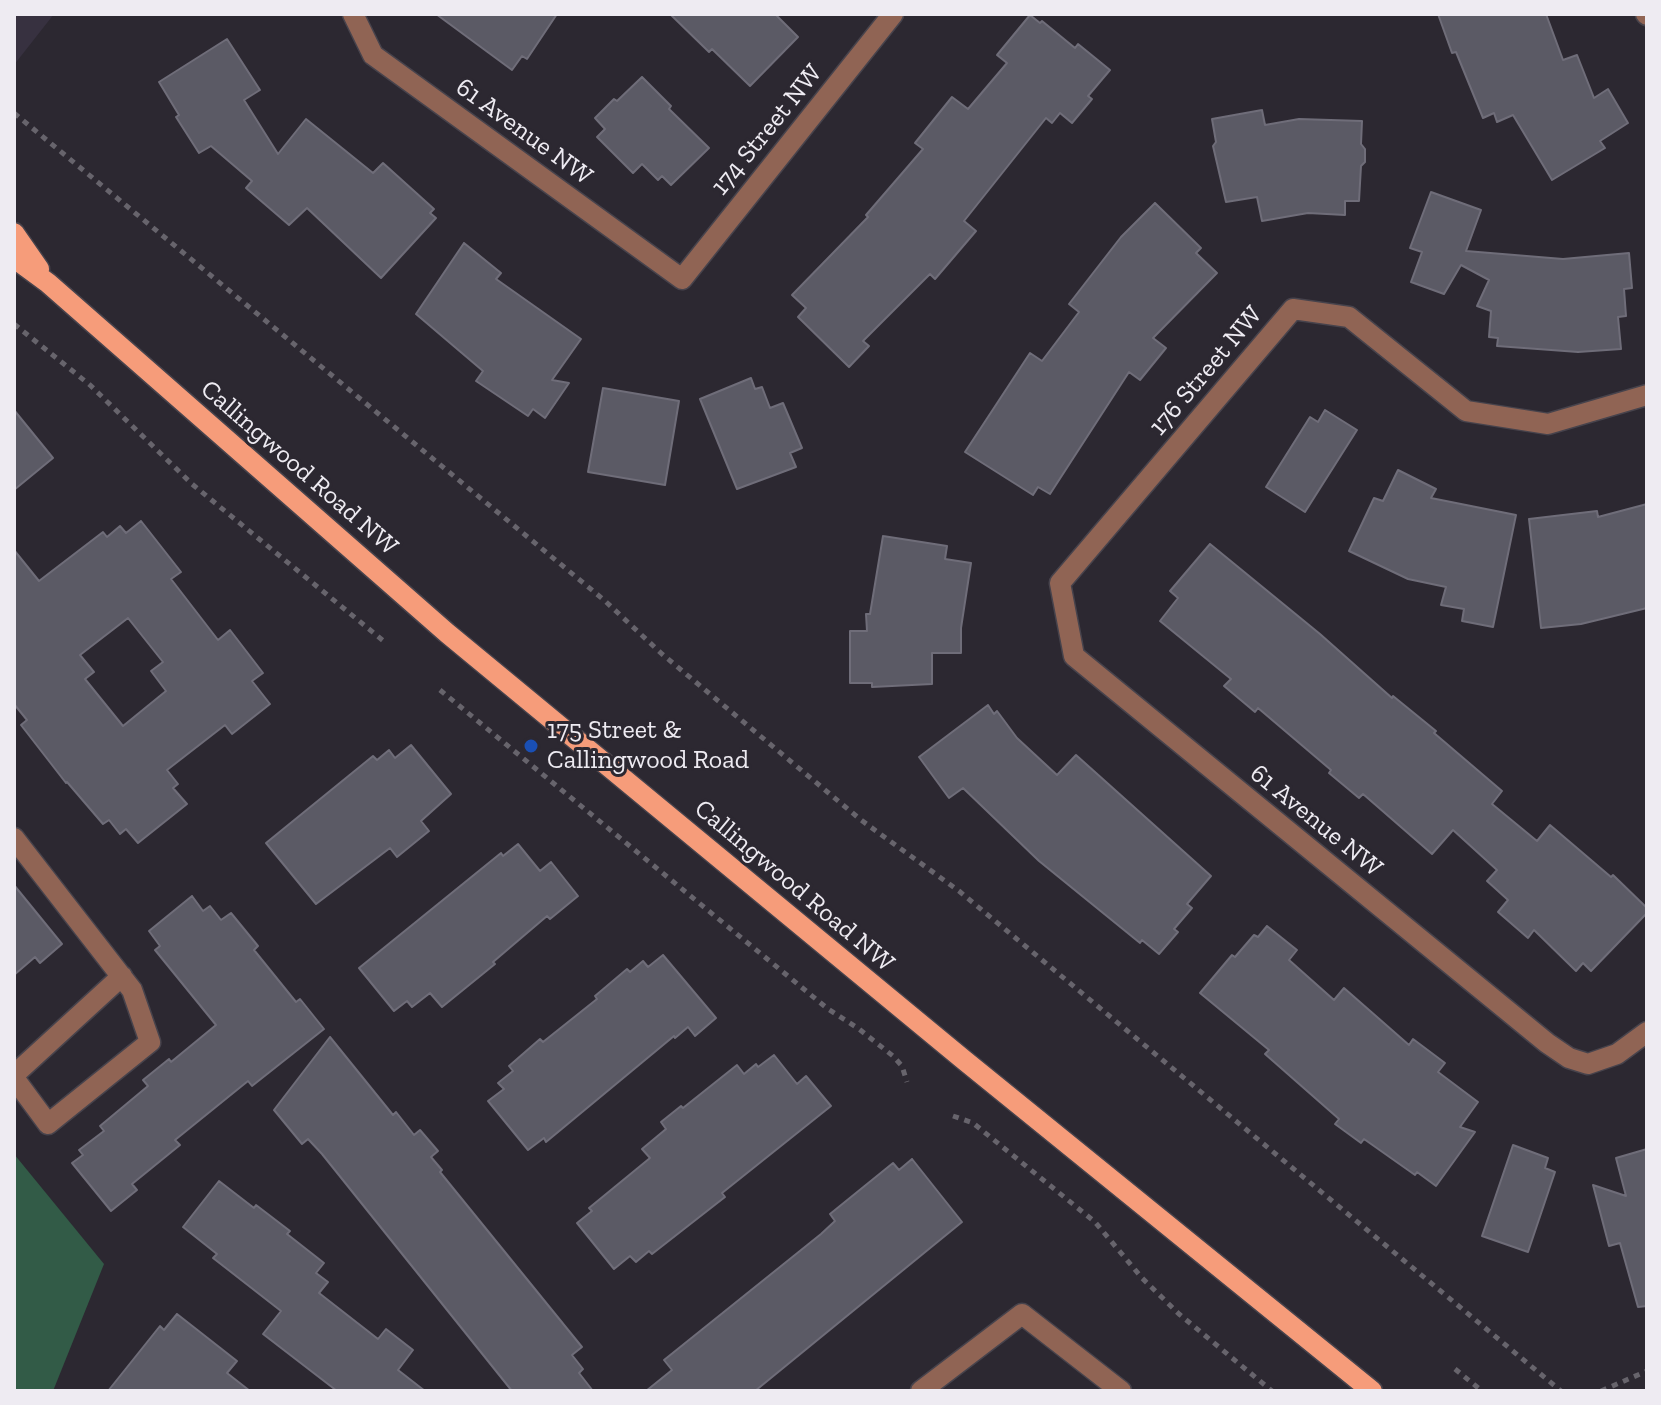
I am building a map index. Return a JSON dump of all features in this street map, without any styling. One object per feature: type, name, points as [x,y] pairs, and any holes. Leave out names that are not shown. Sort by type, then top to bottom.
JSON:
[{"type":"main road","name":"Callingwood Road NW","points":[[14,233],[48,283]]},
{"type":"main road","name":"Callingwood Road NW","points":[[14,258],[48,283],[447,633],[1370,1390]]},
{"type":"street","name":"61 Avenue NW","points":[[353,14],[373,55],[682,279]]},
{"type":"street","name":"174 Street NW","points":[[682,279],[893,14]]},
{"type":"street","name":"176 Street NW","points":[[1060,583],[1293,309],[1349,317],[1466,411],[1548,424],[1647,395]]},
{"type":"street","name":"61 Avenue NW","points":[[1060,583],[1074,656],[1547,1043],[1569,1058],[1588,1064],[1617,1054],[1647,1032]]},
{"type":"street","points":[[14,838],[122,976],[132,990],[150,1042],[48,1124],[14,1076],[122,976]]},
{"type":"street","points":[[921,1391],[1022,1314],[1121,1391]]},
{"type":"path","points":[[14,113],[604,600],[662,654],[861,820],[959,891],[1561,1391]]},
{"type":"path","points":[[14,324],[90,385],[192,484],[386,643]]},
{"type":"path","points":[[440,690],[828,1009],[893,1056],[902,1066],[907,1082]]},
{"type":"path","points":[[953,1116],[973,1123],[1095,1222],[1142,1278],[1179,1314],[1272,1391]]},
{"type":"path","points":[[1455,1369],[1482,1391]]},
{"type":"path","points":[[1601,1391],[1647,1371]]},
{"type":"shaded area","points":[[14,14],[54,14],[14,65]]},
{"type":"green space","points":[[14,1154],[104,1264],[53,1391],[14,1391]]},
{"type":"building","points":[[436,14],[557,14],[527,59],[522,56],[512,70]]},
{"type":"building","points":[[670,14],[775,14],[798,37],[750,86]]},
{"type":"building","points":[[1438,14],[1546,14],[1563,60],[1577,55],[1594,98],[1608,89],[1628,123],[1600,141],[1605,148],[1552,180],[1513,115],[1497,122],[1494,113],[1483,118],[1456,52],[1452,53]]},
{"type":"building","points":[[1030,15],[1075,48],[1078,44],[1110,70],[1088,96],[1092,99],[1072,123],[1060,113],[1052,123],[1046,118],[964,221],[976,231],[935,279],[930,274],[863,341],[869,346],[849,367],[798,317],[806,308],[792,295],[868,217],[866,215],[923,149],[915,143],[952,97],[968,109],[1007,63],[997,55]]},
{"type":"building","points":[[227,39],[260,90],[244,100],[278,154],[306,119],[373,173],[383,163],[434,209],[430,213],[436,218],[381,278],[307,208],[289,225],[246,188],[252,181],[211,146],[199,153],[159,82]]},
{"type":"building","points":[[642,77],[709,148],[671,185],[662,176],[658,180],[642,164],[633,173],[597,137],[605,129],[595,118]]},
{"type":"building","points":[[1262,110],[1265,125],[1299,119],[1362,121],[1361,144],[1365,149],[1365,162],[1361,166],[1359,201],[1345,201],[1345,215],[1308,213],[1262,221],[1257,197],[1226,202],[1213,146],[1216,142],[1212,119]]},
{"type":"building","points":[[1431,192],[1481,210],[1466,251],[1563,259],[1629,253],[1632,288],[1624,289],[1626,316],[1618,317],[1621,349],[1578,352],[1497,346],[1498,338],[1489,337],[1491,311],[1477,306],[1489,280],[1461,265],[1444,294],[1411,282],[1422,252],[1410,248]]},
{"type":"building","points":[[1155,203],[1201,248],[1196,253],[1217,273],[1153,338],[1166,348],[1140,380],[1129,372],[1050,494],[1038,487],[1033,495],[965,452],[1030,353],[1042,361],[1079,312],[1069,304],[1121,237]]},
{"type":"building","points":[[464,243],[501,273],[496,279],[581,339],[552,380],[569,383],[545,418],[533,409],[528,416],[476,381],[483,371],[416,314]]},
{"type":"building","points":[[751,378],[755,389],[762,387],[770,408],[783,403],[802,448],[790,453],[796,467],[737,489],[700,399]]},
{"type":"building","points":[[603,388],[679,401],[665,485],[588,472]]},
{"type":"building","points":[[14,410],[53,458],[14,490]]},
{"type":"building","points":[[1325,410],[1357,430],[1305,512],[1266,487],[1310,417],[1318,422]]},
{"type":"building","points":[[1398,470],[1436,489],[1431,498],[1516,515],[1493,627],[1462,621],[1464,609],[1441,605],[1446,587],[1408,579],[1349,551],[1374,498],[1383,501]]},
{"type":"building","points":[[1647,504],[1647,608],[1581,624],[1541,628],[1529,519],[1597,511],[1598,517]]},
{"type":"building","points":[[141,521],[181,572],[171,579],[218,640],[230,630],[263,673],[252,681],[270,704],[232,734],[225,725],[167,770],[178,784],[173,788],[187,804],[138,843],[126,829],[120,834],[109,820],[103,824],[66,783],[21,725],[27,720],[14,704],[14,550],[39,581],[103,532],[107,537],[120,526],[126,533]],"holes":[[[128,618],[163,662],[151,671],[166,691],[123,726],[85,679],[94,672],[80,655]]]},
{"type":"building","points":[[883,536],[947,546],[945,559],[971,563],[961,628],[961,653],[932,653],[932,684],[872,687],[872,683],[850,683],[850,631],[867,631],[866,614],[870,614]]},
{"type":"building","points":[[1210,544],[1392,698],[1436,731],[1434,733],[1502,791],[1492,804],[1537,841],[1550,825],[1611,877],[1613,875],[1647,908],[1647,913],[1591,971],[1583,963],[1576,971],[1534,930],[1528,938],[1498,912],[1508,900],[1487,881],[1497,870],[1453,830],[1432,854],[1363,794],[1359,798],[1329,773],[1331,770],[1258,708],[1255,712],[1224,686],[1231,679],[1160,621],[1178,598],[1170,591]]},
{"type":"building","points":[[988,705],[994,714],[997,711],[1017,738],[1057,775],[1076,755],[1211,876],[1187,904],[1192,908],[1174,929],[1178,932],[1159,954],[1142,940],[1140,943],[1039,861],[963,788],[949,798],[919,757]]},
{"type":"building","points":[[411,745],[451,794],[421,821],[429,831],[397,857],[390,848],[316,904],[266,843],[373,756],[377,760],[389,750],[395,758]]},
{"type":"building","points":[[518,844],[540,871],[551,862],[578,896],[550,919],[547,916],[442,1007],[430,993],[412,1007],[407,1001],[394,1011],[359,968],[501,853],[503,856]]},
{"type":"building","points":[[14,885],[62,944],[40,963],[35,957],[14,975]]},
{"type":"building","points":[[192,896],[203,911],[210,906],[221,920],[231,913],[258,946],[254,950],[296,1002],[300,999],[324,1029],[252,1086],[248,1081],[175,1140],[180,1145],[132,1184],[137,1190],[111,1211],[72,1163],[83,1155],[79,1150],[104,1131],[100,1126],[148,1086],[143,1080],[169,1059],[171,1062],[216,1025],[155,950],[160,946],[149,931]]},
{"type":"building","points":[[1267,926],[1297,950],[1289,960],[1334,1000],[1344,988],[1409,1045],[1413,1039],[1445,1063],[1438,1072],[1478,1102],[1460,1127],[1475,1132],[1436,1186],[1364,1139],[1361,1143],[1335,1124],[1339,1119],[1265,1054],[1269,1050],[1200,993],[1232,955],[1235,957],[1254,935],[1258,937]]},
{"type":"building","points":[[663,955],[716,1018],[695,1036],[688,1027],[674,1036],[546,1142],[544,1138],[528,1150],[488,1101],[504,1089],[498,1083],[513,1071],[509,1066],[540,1039],[543,1042],[597,999],[595,996],[627,969],[630,972],[643,961],[648,967]]},
{"type":"building","points":[[330,1037],[393,1115],[396,1112],[414,1135],[420,1130],[438,1151],[431,1157],[442,1170],[440,1172],[582,1347],[572,1355],[583,1369],[579,1373],[593,1391],[512,1391],[322,1154],[308,1139],[302,1144],[274,1110]]},
{"type":"building","points":[[774,1055],[797,1084],[806,1076],[831,1106],[722,1193],[725,1197],[652,1254],[649,1251],[636,1262],[630,1256],[614,1269],[577,1223],[592,1211],[589,1208],[650,1158],[642,1149],[666,1129],[661,1122],[737,1065],[744,1074]]},
{"type":"building","points":[[1513,1145],[1548,1158],[1545,1168],[1555,1172],[1528,1252],[1482,1236]]},
{"type":"building","points":[[1647,1149],[1647,1306],[1638,1307],[1620,1243],[1609,1246],[1593,1185],[1626,1196],[1616,1158]]},
{"type":"building","points":[[912,1159],[962,1222],[755,1391],[646,1391],[672,1370],[664,1360],[821,1234],[835,1221],[830,1214],[893,1163],[899,1170]]},
{"type":"building","points":[[219,1181],[290,1231],[287,1234],[324,1263],[316,1273],[328,1282],[319,1293],[378,1339],[386,1329],[413,1350],[398,1370],[425,1391],[337,1391],[263,1334],[281,1311],[213,1258],[217,1254],[183,1227]]},
{"type":"building","points":[[177,1314],[237,1361],[227,1373],[250,1391],[108,1391],[160,1326],[164,1330]]},
{"type":"place","name":"175 Street & Callingwood Road","points":[[531,746]]}]
